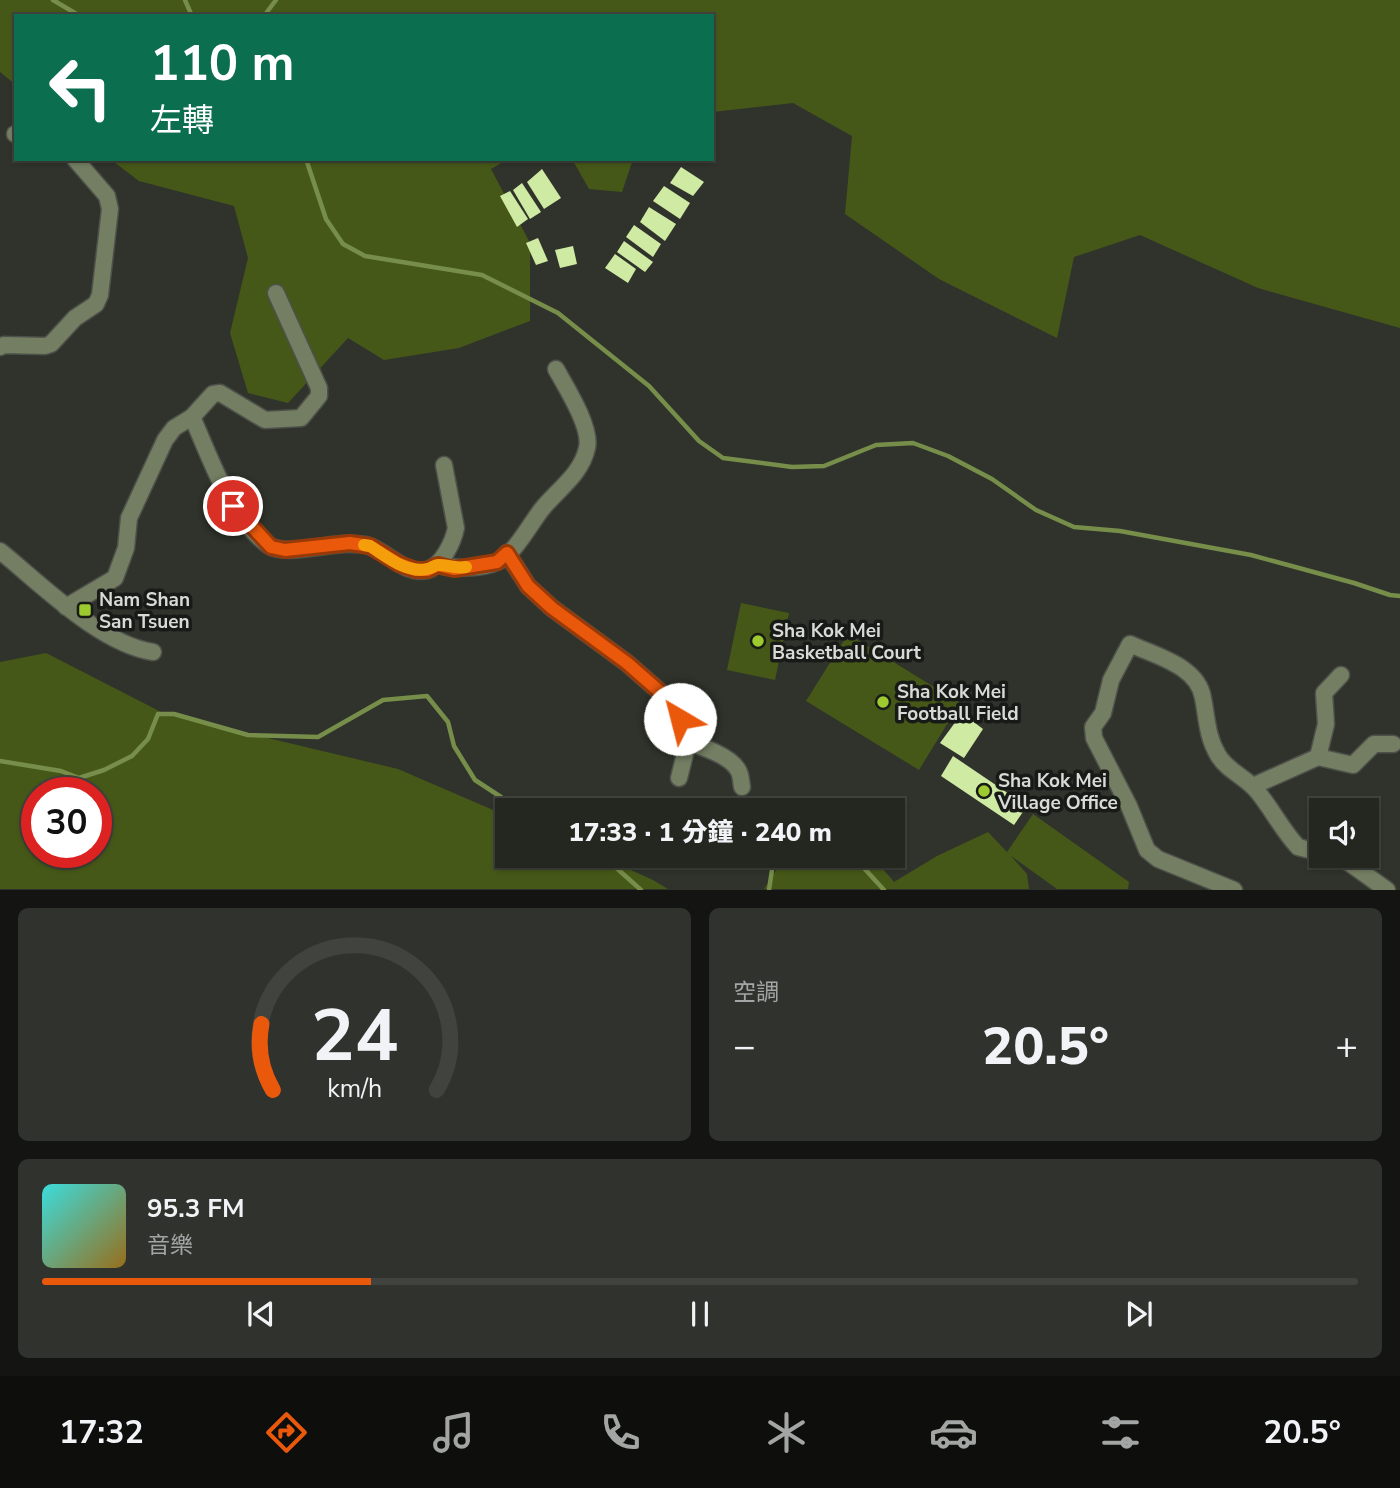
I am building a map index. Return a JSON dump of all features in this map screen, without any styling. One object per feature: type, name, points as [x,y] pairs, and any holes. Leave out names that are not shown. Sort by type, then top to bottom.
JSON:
[{"type":"street","points":[[0,347],[51,344],[75,318],[96,304],[100,295],[110,209],[107,196],[77,161]]},
{"type":"street","points":[[66,607],[115,578],[126,548],[129,518],[166,440],[174,428],[192,417],[213,394],[220,393],[265,420],[300,418],[319,396],[319,388],[276,293]]},
{"type":"street","points":[[192,417],[233,506],[271,547],[285,550],[350,543],[370,546],[399,564],[416,570],[427,570],[438,565],[454,569],[497,562],[507,553],[523,538],[541,510],[568,483],[588,447],[582,418],[556,369]]},
{"type":"street","points":[[438,565],[456,528],[444,466]]},
{"type":"street","points":[[0,551],[66,607],[135,650],[153,652]]},
{"type":"street","points":[[507,553],[528,586],[552,608],[627,663],[659,691],[680,719],[686,750],[679,778]]},
{"type":"street","points":[[1234,890],[1158,859],[1147,850],[1129,806],[1094,738],[1093,727],[1103,713],[1111,680],[1130,643],[1195,677],[1203,695],[1211,742],[1218,756],[1225,765],[1253,786],[1298,848],[1309,850]]},
{"type":"street","points":[[1318,757],[1326,724],[1324,693],[1340,675]]},
{"type":"street","points":[[684,741],[711,750],[730,763],[738,770],[742,787]]},
{"type":"street","points":[[1253,786],[1318,757],[1353,765],[1374,744],[1392,744]]},
{"type":"street","points":[[1356,868],[1387,890]]},
{"type":"green space","points":[[0,0],[1400,0],[1400,328],[1258,288],[1140,235],[1074,257],[1057,338],[939,279],[845,214],[852,136],[793,103],[714,112],[714,14],[14,14],[14,83],[0,72]]},
{"type":"green space","points":[[113,161],[505,161],[491,169],[530,243],[530,321],[459,348],[384,360],[348,338],[288,403],[248,393],[230,333],[248,258],[234,206],[139,181]]},
{"type":"green space","points":[[573,161],[632,161],[622,192],[589,189]]},
{"type":"green space","name":"Sha Kok Mei Basketball Court","points":[[741,603],[789,613],[775,680],[727,670]]},
{"type":"green space","name":"Sha Kok Mei Football Field","points":[[848,634],[960,703],[919,770],[806,701]]},
{"type":"green space","points":[[46,653],[163,713],[398,769],[495,811],[495,868],[626,868],[668,889],[0,889],[0,662]]},
{"type":"green space","points":[[1033,814],[1129,882],[1128,889],[1057,889],[1011,856],[1027,874],[1029,889],[764,889],[777,868],[882,868],[894,882],[937,856],[988,832],[1007,852]]},
{"type":"building","points":[[681,167],[704,182],[693,196],[670,183]]},
{"type":"building","points":[[542,169],[561,198],[544,209],[527,182]]},
{"type":"building","points":[[522,183],[541,212],[530,219],[513,190]]},
{"type":"building","points":[[664,186],[690,203],[680,219],[653,201]]},
{"type":"building","points":[[510,191],[528,219],[517,227],[500,196]]},
{"type":"building","points":[[649,207],[676,224],[665,241],[640,222]]},
{"type":"building","points":[[634,225],[661,244],[653,257],[626,237]]},
{"type":"building","points":[[538,238],[548,261],[536,265],[526,243]]},
{"type":"building","points":[[624,241],[653,262],[645,272],[617,252]]},
{"type":"building","points":[[573,246],[577,264],[560,268],[555,250]]},
{"type":"building","points":[[615,254],[636,269],[628,283],[605,268]]},
{"type":"building","points":[[962,713],[983,729],[964,758],[940,743]]},
{"type":"building","name":"Sha Kok Mei Village Office","points":[[953,756],[1027,806],[1014,825],[941,776]]},
{"type":"waterway","points":[[53,0],[77,14]]},
{"type":"waterway","points":[[185,0],[191,14]]},
{"type":"waterway","points":[[266,14],[276,0]]},
{"type":"waterway","points":[[307,161],[326,219],[343,244],[365,256],[482,275],[558,313],[649,386],[699,441],[723,458],[792,467],[824,466],[876,445],[913,443],[948,456],[992,479],[1036,510],[1074,527],[1120,531],[1251,555],[1400,596]]},
{"type":"waterway","points":[[0,761],[61,771],[79,778],[104,770],[132,756],[148,739],[158,714],[174,714],[248,735],[318,737],[383,700],[427,696],[448,722],[454,746],[475,780],[502,798]]},
{"type":"waterway","points":[[616,868],[641,890]]},
{"type":"waterway","points":[[769,890],[772,868]]},
{"type":"waterway","points":[[864,868],[884,890]]},
{"type":"slow traffic","points":[[364,545],[416,570],[427,570],[438,565],[454,569],[466,567]]},
{"type":"place","name":"Nam Shan San Tsuen","points":[[85,610]]},
{"type":"place","name":"Sha Kok Mei Basketball Court","points":[[758,641]]},
{"type":"place","name":"Sha Kok Mei Football Field","points":[[883,702]]},
{"type":"place","name":"Sha Kok Mei Village Office","points":[[984,791]]},
{"type":"route","points":[[233,506],[271,547],[285,550],[350,543],[370,546],[399,564],[416,570],[427,570],[438,565],[454,569],[497,562],[507,553],[528,586],[552,608],[627,663],[659,691],[680,719]]}]
